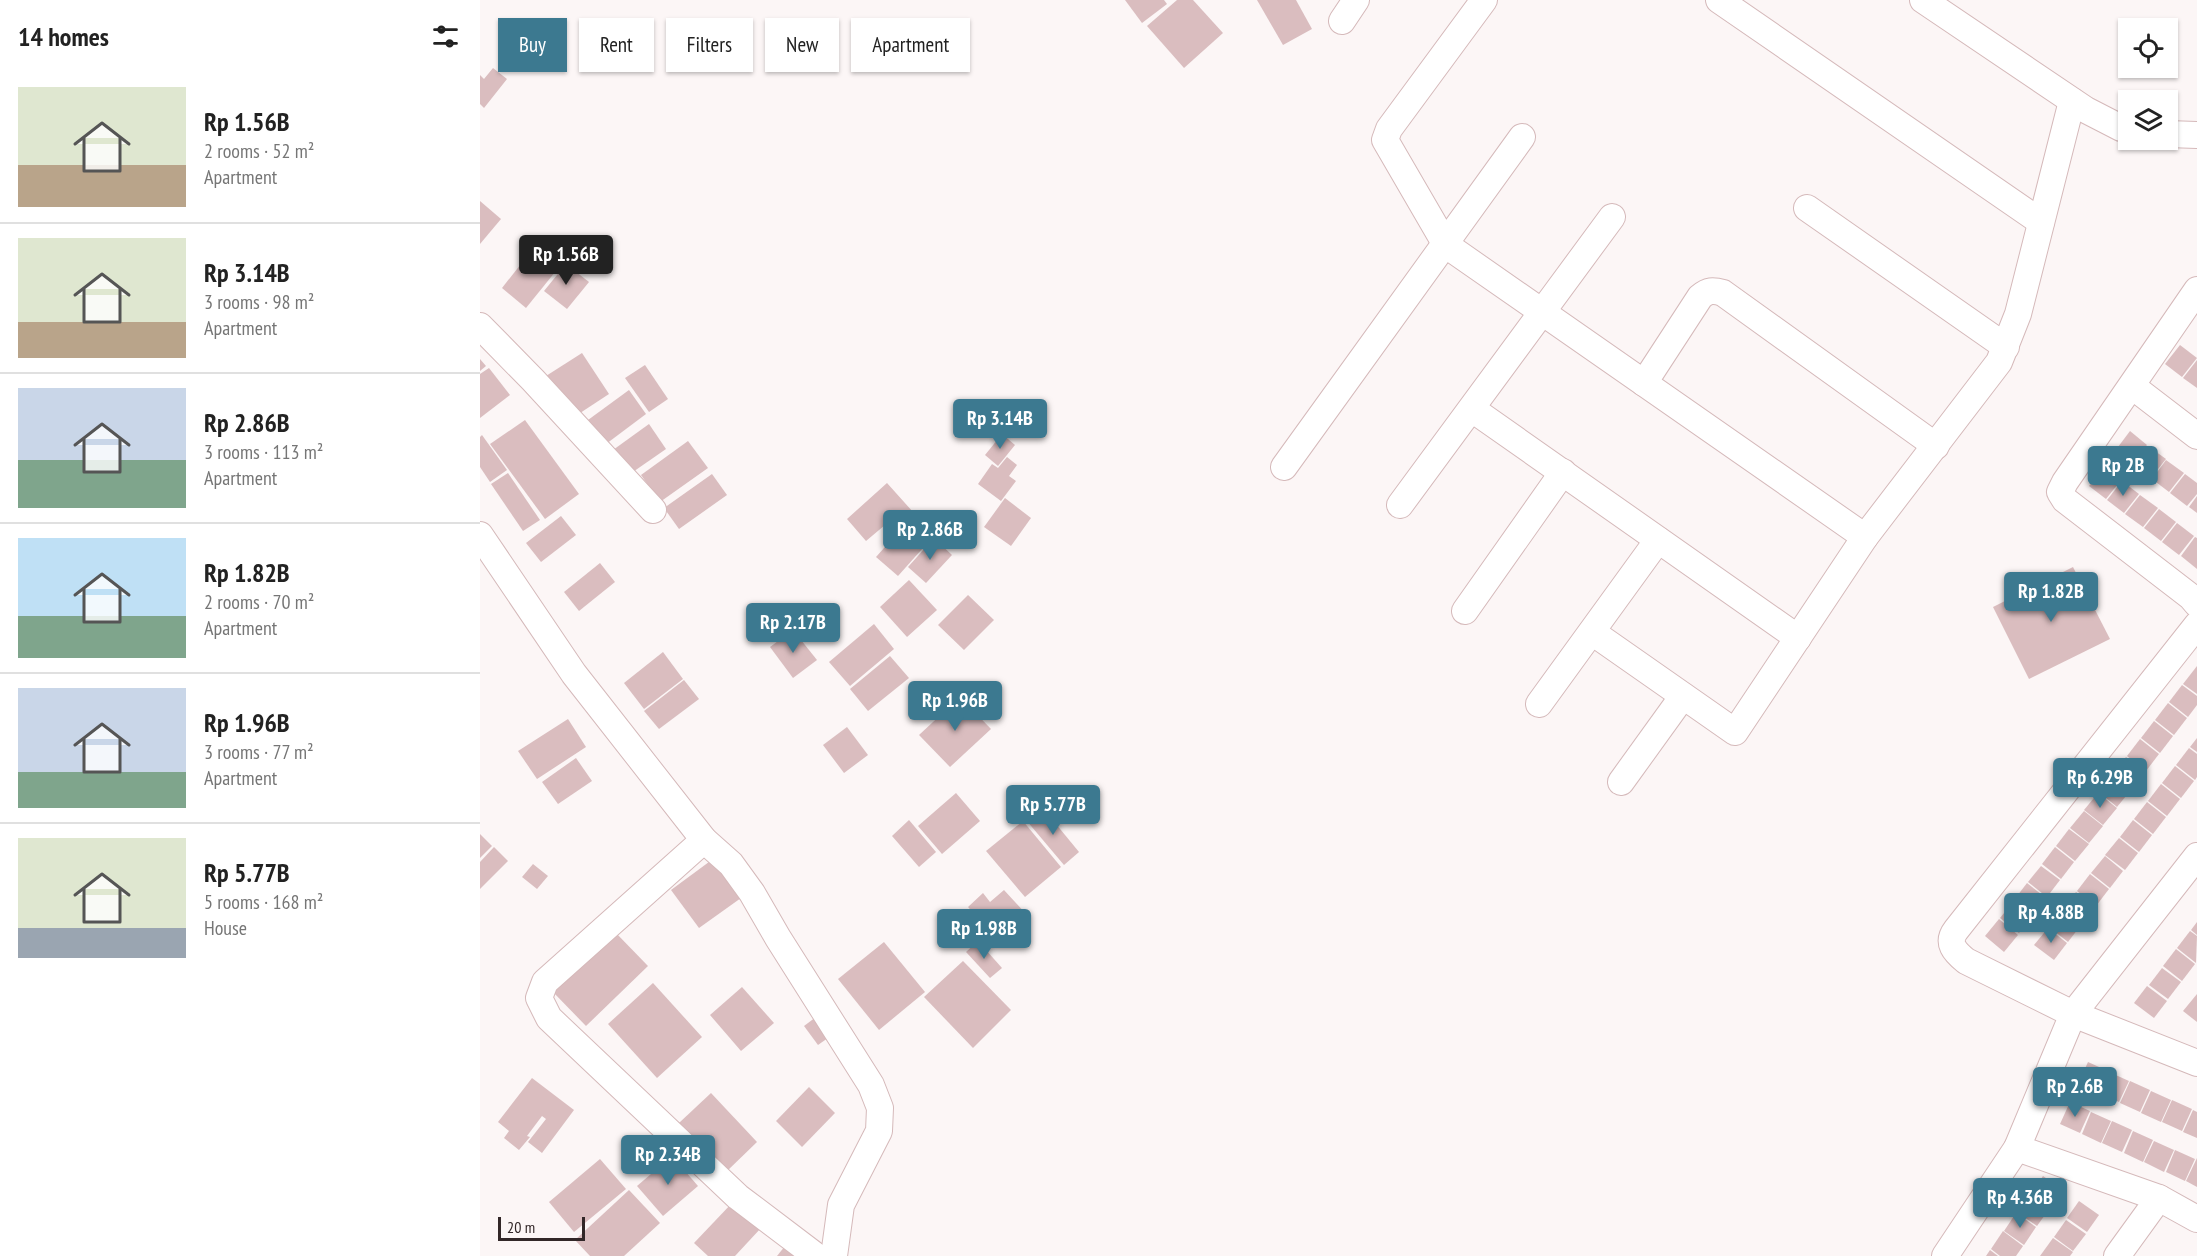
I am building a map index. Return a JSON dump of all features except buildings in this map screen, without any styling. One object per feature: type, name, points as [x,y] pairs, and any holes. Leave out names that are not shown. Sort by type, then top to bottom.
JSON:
[{"type":"street","points":[[1342,21],[1356,0]]},
{"type":"street","points":[[1484,0],[1389,129],[1385,140],[1446,245],[1864,537]]},
{"type":"street","points":[[1719,0],[2042,222]]},
{"type":"street","points":[[1923,0],[2072,101],[2118,126]]},
{"type":"street","points":[[1592,632],[1734,732],[1864,537],[1999,362],[2018,314],[2072,101]]},
{"type":"street","points":[[2178,134],[2197,135]]},
{"type":"street","points":[[1284,467],[1522,137]]},
{"type":"street","points":[[1807,208],[2006,347]]},
{"type":"street","points":[[1400,505],[1612,217]]},
{"type":"street","points":[[1644,383],[1700,297],[1713,290],[1723,293],[1936,446]]},
{"type":"street","points":[[2197,290],[2062,487],[2061,497],[2197,604]]},
{"type":"street","points":[[480,326],[653,510]]},
{"type":"street","points":[[2132,386],[2197,436]]},
{"type":"street","points":[[1472,409],[1798,638]]},
{"type":"street","points":[[1465,611],[1563,472]]},
{"type":"street","points":[[480,535],[574,674],[704,840],[731,864],[752,893],[871,1085],[880,1108],[879,1131],[841,1205],[834,1256]]},
{"type":"street","points":[[1539,704],[1659,540]]},
{"type":"street","points":[[2197,625],[1952,935],[1951,943],[1966,961],[2073,1014],[2197,1063]]},
{"type":"street","points":[[1621,782],[1683,696]]},
{"type":"street","points":[[704,840],[545,982],[539,998],[549,1018],[738,1197],[816,1256]]},
{"type":"street","points":[[1945,1256],[2017,1148],[2073,1014],[2197,856]]},
{"type":"street","points":[[2017,1148],[2158,1198],[2197,1219]]},
{"type":"street","points":[[2117,1256],[2158,1198]]}]
